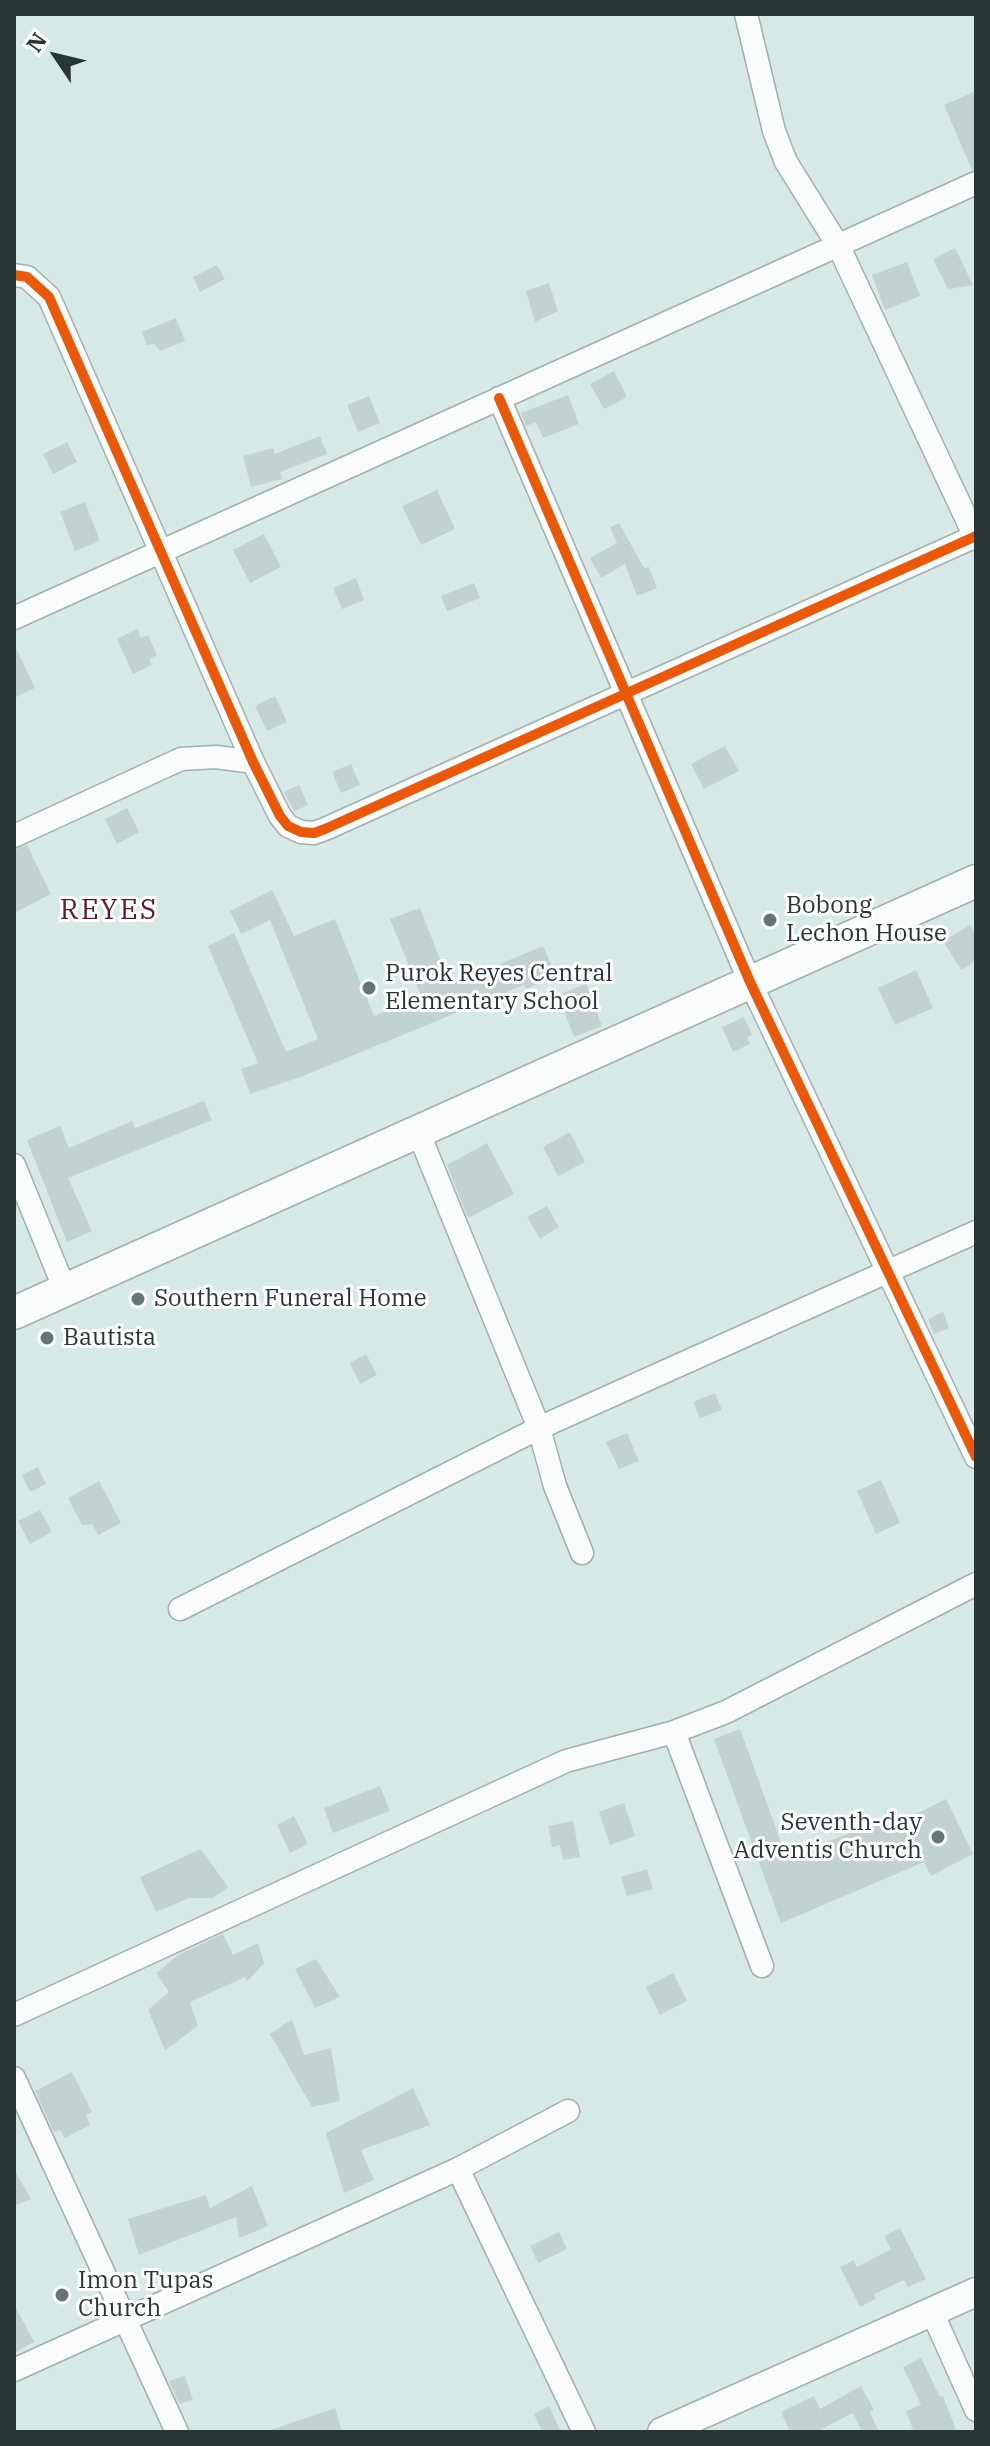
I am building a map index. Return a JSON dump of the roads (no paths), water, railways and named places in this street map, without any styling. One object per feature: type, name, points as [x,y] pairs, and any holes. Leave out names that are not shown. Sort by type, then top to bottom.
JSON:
[{"type":"main road","points":[[14,1313],[417,1129],[976,881]]},
{"type":"street","points":[[14,275],[27,277],[49,297],[253,762],[288,826],[314,833],[976,537],[839,247],[782,151],[746,14]]},
{"type":"street","points":[[14,618],[976,183]]},
{"type":"street","points":[[499,398],[750,982],[976,1457]]},
{"type":"street","points":[[14,836],[181,759],[216,757],[253,762]]},
{"type":"street","points":[[417,1129],[539,1428],[555,1486],[582,1553]]},
{"type":"street","points":[[14,1165],[65,1290]]},
{"type":"street","points":[[180,1609],[539,1428],[976,1232]]},
{"type":"street","points":[[14,2015],[566,1761],[674,1732],[726,1712],[976,1584]]},
{"type":"street","points":[[674,1732],[762,1966]]},
{"type":"street","points":[[14,2078],[177,2432]]},
{"type":"street","points":[[14,2370],[458,2169],[568,2111]]},
{"type":"street","points":[[458,2169],[584,2432]]},
{"type":"street","points":[[662,2432],[976,2292]]},
{"type":"street","points":[[932,2312],[976,2410]]},
{"type":"place","name":"Bobong Lechon House","points":[[770,920]]},
{"type":"place","name":"Purok Reyes Central Elementary School","points":[[369,988]]},
{"type":"place","name":"Southern Funeral Home","points":[[138,1299]]},
{"type":"place","name":"Bautista","points":[[47,1338]]},
{"type":"place","name":"Seventh-day Adventis Church","points":[[938,1837]]},
{"type":"place","name":"Imon Tupas Church","points":[[62,2295]]},
{"type":"district","name":"REYES","points":[[109,911]]}]
